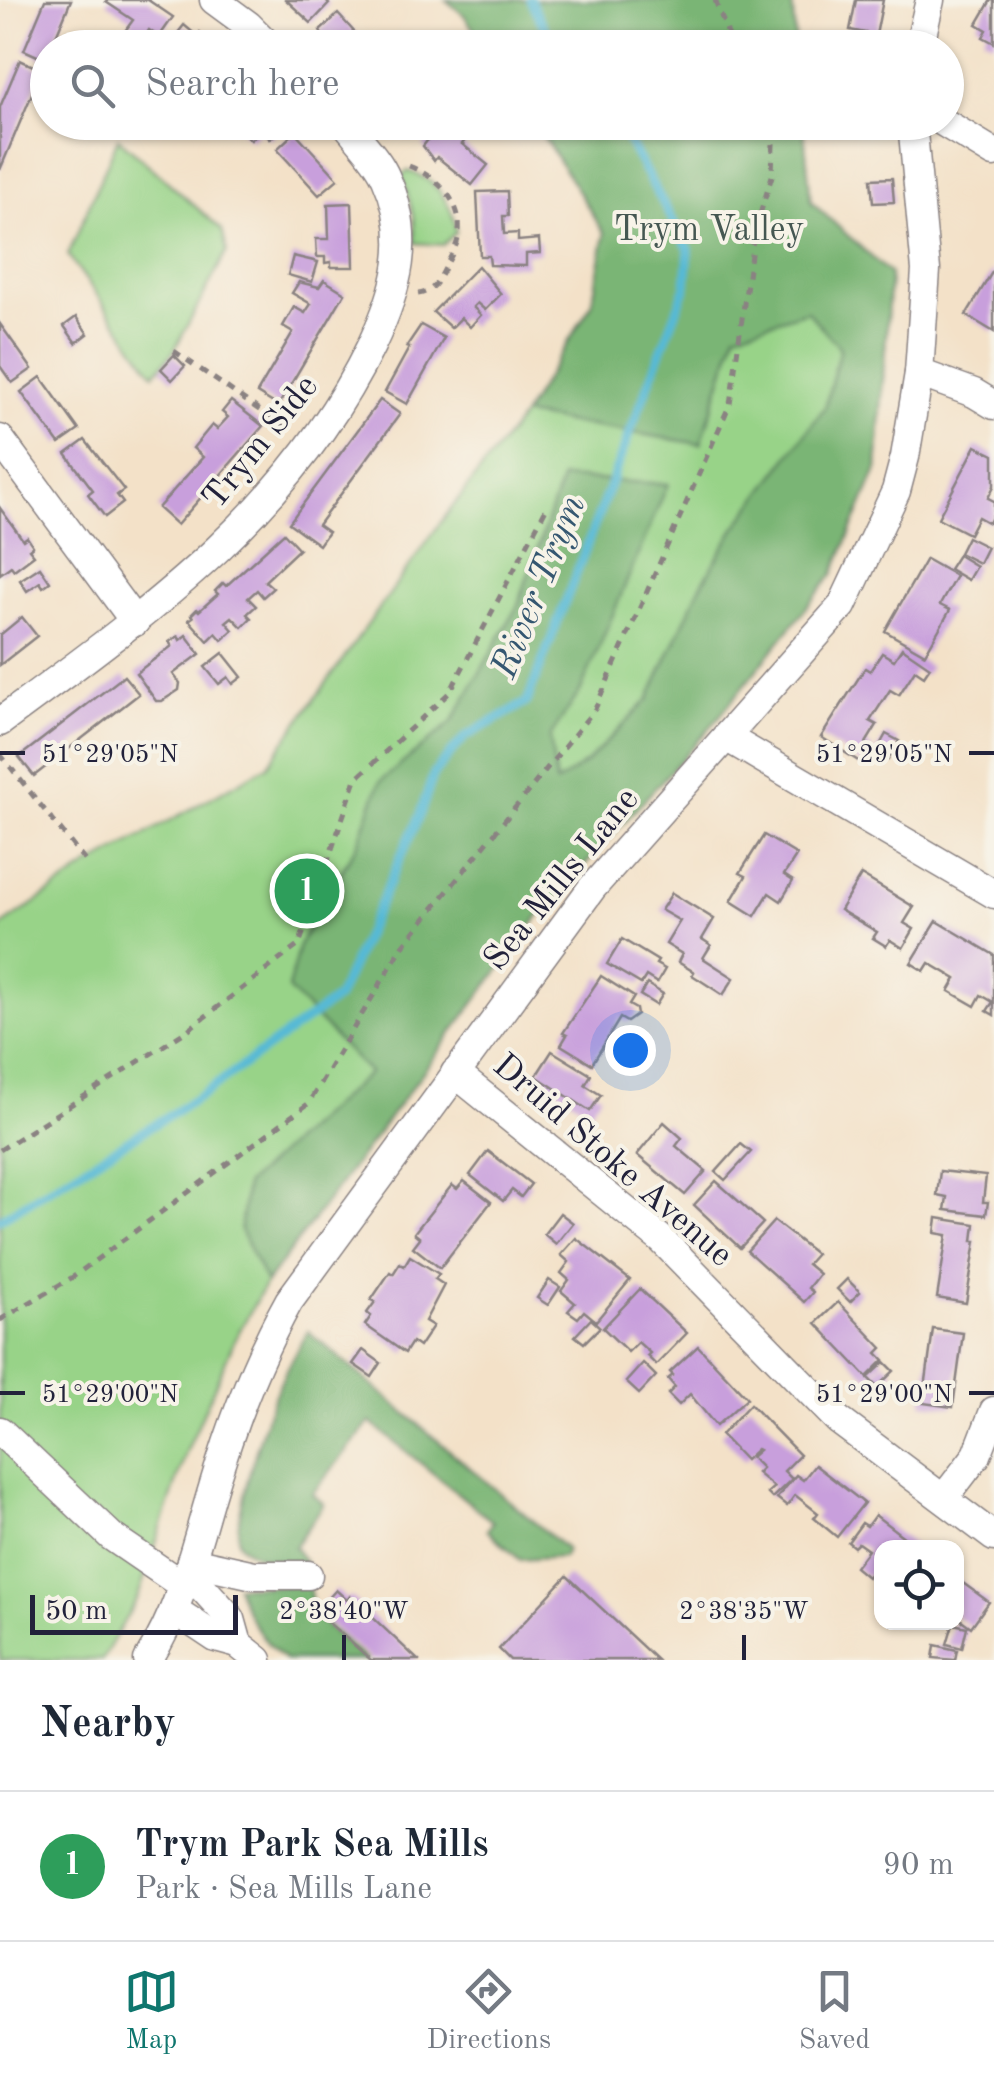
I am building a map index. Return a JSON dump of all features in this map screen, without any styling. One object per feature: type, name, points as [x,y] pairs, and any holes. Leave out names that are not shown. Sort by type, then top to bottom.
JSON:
[{"type":"street","points":[[214,0],[253,30]]},
{"type":"street","points":[[923,30],[930,0]]},
{"type":"street","points":[[964,135],[994,153]]},
{"type":"street","name":"Trym Side","points":[[0,722],[135,622],[230,538],[280,487],[352,385],[395,290],[400,234],[386,175],[360,140]]},
{"type":"street","name":"Sea Mills Lane","points":[[148,1660],[185,1583],[220,1463],[262,1349],[318,1258],[592,888],[842,606],[896,491],[906,456],[919,373],[926,270],[914,140]]},
{"type":"street","points":[[919,373],[974,392],[994,404]]},
{"type":"street","points":[[0,440],[135,622]]},
{"type":"street","points":[[726,738],[994,894]]},
{"type":"street","name":"Druid Stoke Avenue","points":[[456,1073],[662,1240],[838,1420],[994,1537]]},
{"type":"street","points":[[944,1498],[978,1456],[994,1411]]},
{"type":"street","points":[[0,1432],[112,1536],[185,1583],[230,1619],[248,1652]]},
{"type":"street","points":[[185,1583],[254,1575],[308,1575]]},
{"type":"street","points":[[185,1583],[216,1638],[248,1652]]},
{"type":"path","points":[[715,0],[726,30]]},
{"type":"path","points":[[0,1320],[74,1277],[308,1104],[403,946],[595,709],[730,404],[754,234],[772,176],[771,140]]},
{"type":"path","points":[[386,175],[406,165],[434,180],[448,194],[460,231],[438,283],[428,292],[412,295],[395,290]]},
{"type":"path","points":[[174,352],[310,444]]},
{"type":"path","points":[[0,1150],[184,1032],[299,946],[356,780],[450,692],[549,503]]},
{"type":"path","points":[[0,754],[89,866]]},
{"type":"green space","points":[[446,0],[792,0],[795,30],[474,30]]},
{"type":"green space","points":[[117,140],[222,230],[227,251],[174,351],[154,374],[68,255]]},
{"type":"green space","points":[[546,140],[805,140],[811,202],[890,274],[877,470],[833,574],[715,722],[539,916],[266,1283],[235,1339],[186,1453],[138,1597],[102,1660],[0,1660],[0,927],[89,866],[267,766],[438,526],[523,415],[592,304],[605,234]]},
{"type":"green space","name":"Trym Valley","points":[[546,140],[805,140],[811,202],[890,274],[877,470],[833,574],[715,722],[539,916],[266,1283],[240,1230],[246,1184],[369,1073],[288,989],[299,945],[358,843],[380,782],[452,722],[518,605],[562,478],[668,484],[581,690],[550,737],[556,783],[587,762],[648,700],[699,589],[734,530],[825,407],[840,348],[807,311],[736,333],[701,444],[523,415],[592,304],[605,234]]},
{"type":"green space","points":[[408,171],[435,186],[447,202],[456,232],[443,245],[415,243],[414,217],[402,175]]},
{"type":"green space","points":[[308,1331],[566,1549],[563,1557],[520,1560],[487,1530],[493,1522],[370,1422],[312,1494],[324,1504],[294,1547],[306,1563],[271,1559],[246,1550],[238,1534],[250,1471],[275,1394]]},
{"type":"green space","points":[[236,1586],[309,1586],[314,1615],[366,1660],[285,1660],[255,1627]]},
{"type":"building","points":[[45,0],[71,0],[58,30],[32,30]]},
{"type":"building","points":[[148,0],[173,17],[164,30],[126,30],[133,20],[106,2]]},
{"type":"building","points":[[286,0],[325,0],[329,4],[311,23]]},
{"type":"building","points":[[856,0],[883,0],[877,30],[850,30]]},
{"type":"building","points":[[991,0],[994,43],[983,37],[987,30],[977,24]]},
{"type":"building","points":[[338,14],[353,30],[321,30]]},
{"type":"building","points":[[20,60],[30,65],[30,99],[0,170],[0,107]]},
{"type":"building","points":[[287,140],[302,140],[338,179],[319,195],[277,149]]},
{"type":"building","points":[[428,140],[465,140],[462,144],[488,165],[472,185],[437,157],[434,161],[423,146]]},
{"type":"building","points":[[892,178],[894,202],[873,203],[871,179]]},
{"type":"building","points":[[507,191],[504,234],[518,233],[518,241],[539,239],[540,253],[526,254],[526,266],[490,265],[489,256],[480,256],[477,192]]},
{"type":"building","points":[[352,203],[354,267],[331,267],[331,262],[325,263],[325,257],[317,257],[316,239],[329,239],[328,204]]},
{"type":"building","points":[[293,256],[318,262],[312,282],[288,275]]},
{"type":"building","points":[[478,266],[501,294],[485,310],[477,303],[473,307],[481,315],[470,327],[461,318],[451,328],[433,312]]},
{"type":"building","points":[[994,269],[994,332],[966,315]]},
{"type":"building","points":[[324,280],[345,293],[278,406],[257,393],[293,332],[283,326],[294,307],[305,313],[311,304],[292,293],[299,282],[319,287]]},
{"type":"building","points":[[76,317],[88,334],[76,343],[64,326]]},
{"type":"building","points":[[0,324],[32,369],[12,383],[0,366]]},
{"type":"building","points":[[421,325],[444,338],[407,404],[385,392]]},
{"type":"building","points":[[174,355],[185,366],[172,380],[161,369]]},
{"type":"building","points":[[41,377],[79,430],[59,444],[21,392]]},
{"type":"building","points":[[380,400],[400,414],[318,525],[328,532],[319,545],[289,523]]},
{"type":"building","points":[[231,401],[263,426],[177,525],[158,508],[203,457],[193,448],[212,425],[217,429],[228,417],[222,412]]},
{"type":"building","points":[[85,440],[124,490],[117,495],[123,503],[105,517],[88,494],[93,490],[66,454]]},
{"type":"building","points":[[976,446],[994,455],[994,486],[988,498],[994,501],[994,513],[989,523],[978,517],[969,534],[938,518]]},
{"type":"building","points":[[0,508],[23,540],[27,537],[34,555],[14,570],[11,566],[0,574]]},
{"type":"building","points":[[284,533],[299,549],[265,581],[273,588],[263,597],[257,590],[248,598],[256,606],[247,614],[251,618],[242,627],[232,617],[226,622],[233,630],[222,640],[216,633],[208,641],[189,620],[191,615]]},
{"type":"building","points":[[967,537],[987,547],[979,563],[959,553]]},
{"type":"building","points":[[958,555],[976,566],[968,580],[949,569]]},
{"type":"building","points":[[926,559],[956,576],[940,605],[950,610],[925,654],[885,631]]},
{"type":"building","points":[[40,567],[50,582],[43,587],[40,582],[27,591],[20,580]]},
{"type":"building","points":[[22,617],[37,636],[0,665],[0,635]]},
{"type":"building","points":[[186,635],[200,654],[173,674],[180,683],[179,690],[156,701],[136,673],[172,646],[169,642]]},
{"type":"building","points":[[902,648],[930,667],[924,676],[915,670],[899,695],[890,690],[870,721],[877,725],[866,743],[873,749],[863,764],[821,737],[865,668],[870,671],[882,653],[894,660]]},
{"type":"building","points":[[223,653],[242,677],[233,684],[228,677],[219,684],[205,667]]},
{"type":"building","points":[[124,676],[139,694],[34,776],[19,757]]},
{"type":"building","points":[[886,734],[899,741],[888,760],[876,752]]},
{"type":"building","points":[[764,835],[797,855],[784,875],[793,881],[781,901],[769,893],[755,916],[731,901],[746,876],[740,873]]},
{"type":"building","points":[[861,875],[914,907],[904,923],[914,929],[903,948],[890,940],[886,946],[873,938],[877,932],[840,910]]},
{"type":"building","points":[[672,893],[714,919],[702,939],[711,945],[703,958],[734,978],[723,995],[692,975],[694,972],[678,962],[682,954],[666,944],[680,921],[661,910]]},
{"type":"building","points":[[937,921],[994,955],[994,1015],[987,1011],[993,1002],[981,995],[975,1006],[949,991],[956,979],[929,963],[924,971],[911,963]]},
{"type":"building","points":[[622,939],[665,969],[657,983],[646,976],[641,984],[607,964]]},
{"type":"building","points":[[601,976],[634,997],[629,1005],[637,1015],[627,1022],[620,1018],[592,1064],[561,1045],[567,1035],[563,1033]]},
{"type":"building","points":[[647,984],[663,994],[656,1005],[640,995]]},
{"type":"building","points":[[552,1051],[591,1075],[585,1085],[601,1095],[590,1111],[536,1076]]},
{"type":"building","points":[[664,1122],[682,1138],[676,1146],[706,1171],[685,1195],[637,1155]]},
{"type":"building","points":[[741,1144],[751,1152],[725,1180],[716,1172]]},
{"type":"building","points":[[488,1151],[531,1184],[521,1197],[512,1190],[503,1201],[470,1175]]},
{"type":"building","points":[[940,1171],[986,1176],[986,1215],[945,1210],[947,1197],[937,1195]]},
{"type":"building","points":[[464,1181],[491,1202],[440,1268],[413,1247],[420,1238],[414,1233],[452,1185],[457,1189]]},
{"type":"building","points":[[716,1181],[763,1223],[740,1248],[694,1205]]},
{"type":"building","points":[[560,1213],[573,1223],[556,1244],[544,1234]]},
{"type":"building","points":[[937,1218],[975,1224],[966,1303],[937,1298],[947,1235],[935,1233]]},
{"type":"building","points":[[774,1221],[816,1254],[807,1264],[819,1274],[808,1288],[813,1292],[804,1302],[747,1251]]},
{"type":"building","points":[[576,1238],[630,1280],[596,1321],[584,1311],[578,1318],[568,1311],[575,1303],[561,1291],[569,1280],[561,1273],[569,1262],[561,1255]]},
{"type":"building","points":[[410,1256],[439,1274],[435,1279],[444,1285],[425,1321],[433,1326],[419,1347],[412,1342],[405,1353],[365,1325],[375,1302],[371,1300],[390,1272],[393,1274],[400,1263],[404,1266]]},
{"type":"building","points":[[847,1279],[860,1292],[850,1302],[837,1289]]},
{"type":"building","points":[[549,1280],[560,1287],[548,1305],[537,1298]]},
{"type":"building","points":[[640,1289],[687,1333],[656,1365],[638,1342],[628,1352],[603,1328]]},
{"type":"building","points":[[838,1302],[882,1348],[877,1353],[884,1360],[867,1377],[816,1323]]},
{"type":"building","points":[[591,1319],[600,1327],[584,1343],[575,1336]]},
{"type":"building","points":[[933,1329],[963,1333],[953,1407],[923,1403]]},
{"type":"building","points":[[698,1346],[747,1398],[716,1426],[690,1394],[679,1405],[668,1394],[675,1387],[668,1379],[673,1375],[670,1372]]},
{"type":"building","points":[[363,1350],[381,1363],[372,1377],[353,1364]]},
{"type":"building","points":[[885,1362],[894,1371],[877,1387],[868,1378]]},
{"type":"building","points":[[643,1363],[656,1376],[639,1394],[626,1382]]},
{"type":"building","points":[[750,1404],[800,1455],[784,1471],[792,1479],[772,1498],[767,1493],[774,1487],[757,1473],[762,1468],[751,1457],[759,1450],[745,1460],[721,1435]]},
{"type":"building","points":[[815,1465],[864,1503],[837,1537],[814,1518],[818,1513],[795,1495],[787,1506],[777,1498],[796,1475],[803,1480]]},
{"type":"building","points":[[875,1515],[908,1540],[874,1540],[874,1568],[867,1577],[855,1567],[868,1550],[848,1542],[862,1523],[867,1526]]},
{"type":"building","points":[[567,1576],[657,1660],[510,1660],[499,1649]]},
{"type":"building","points":[[964,1584],[989,1602],[971,1627],[964,1622]]},
{"type":"building","points":[[336,1590],[347,1600],[350,1596],[418,1660],[371,1660],[316,1612]]},
{"type":"building","points":[[967,1627],[962,1648],[947,1644],[951,1630]]},
{"type":"building","points":[[935,1645],[957,1650],[955,1660],[933,1658]]},
{"type":"waterway","name":"River Trym","points":[[530,0],[546,30]]},
{"type":"waterway","name":"River Trym","points":[[0,1219],[202,1095],[337,998],[420,814],[434,773],[465,737],[527,702],[686,286],[689,249],[627,140]]},
{"type":"place","name":"Trym Park Sea Mills","points":[[307,891]]}]
